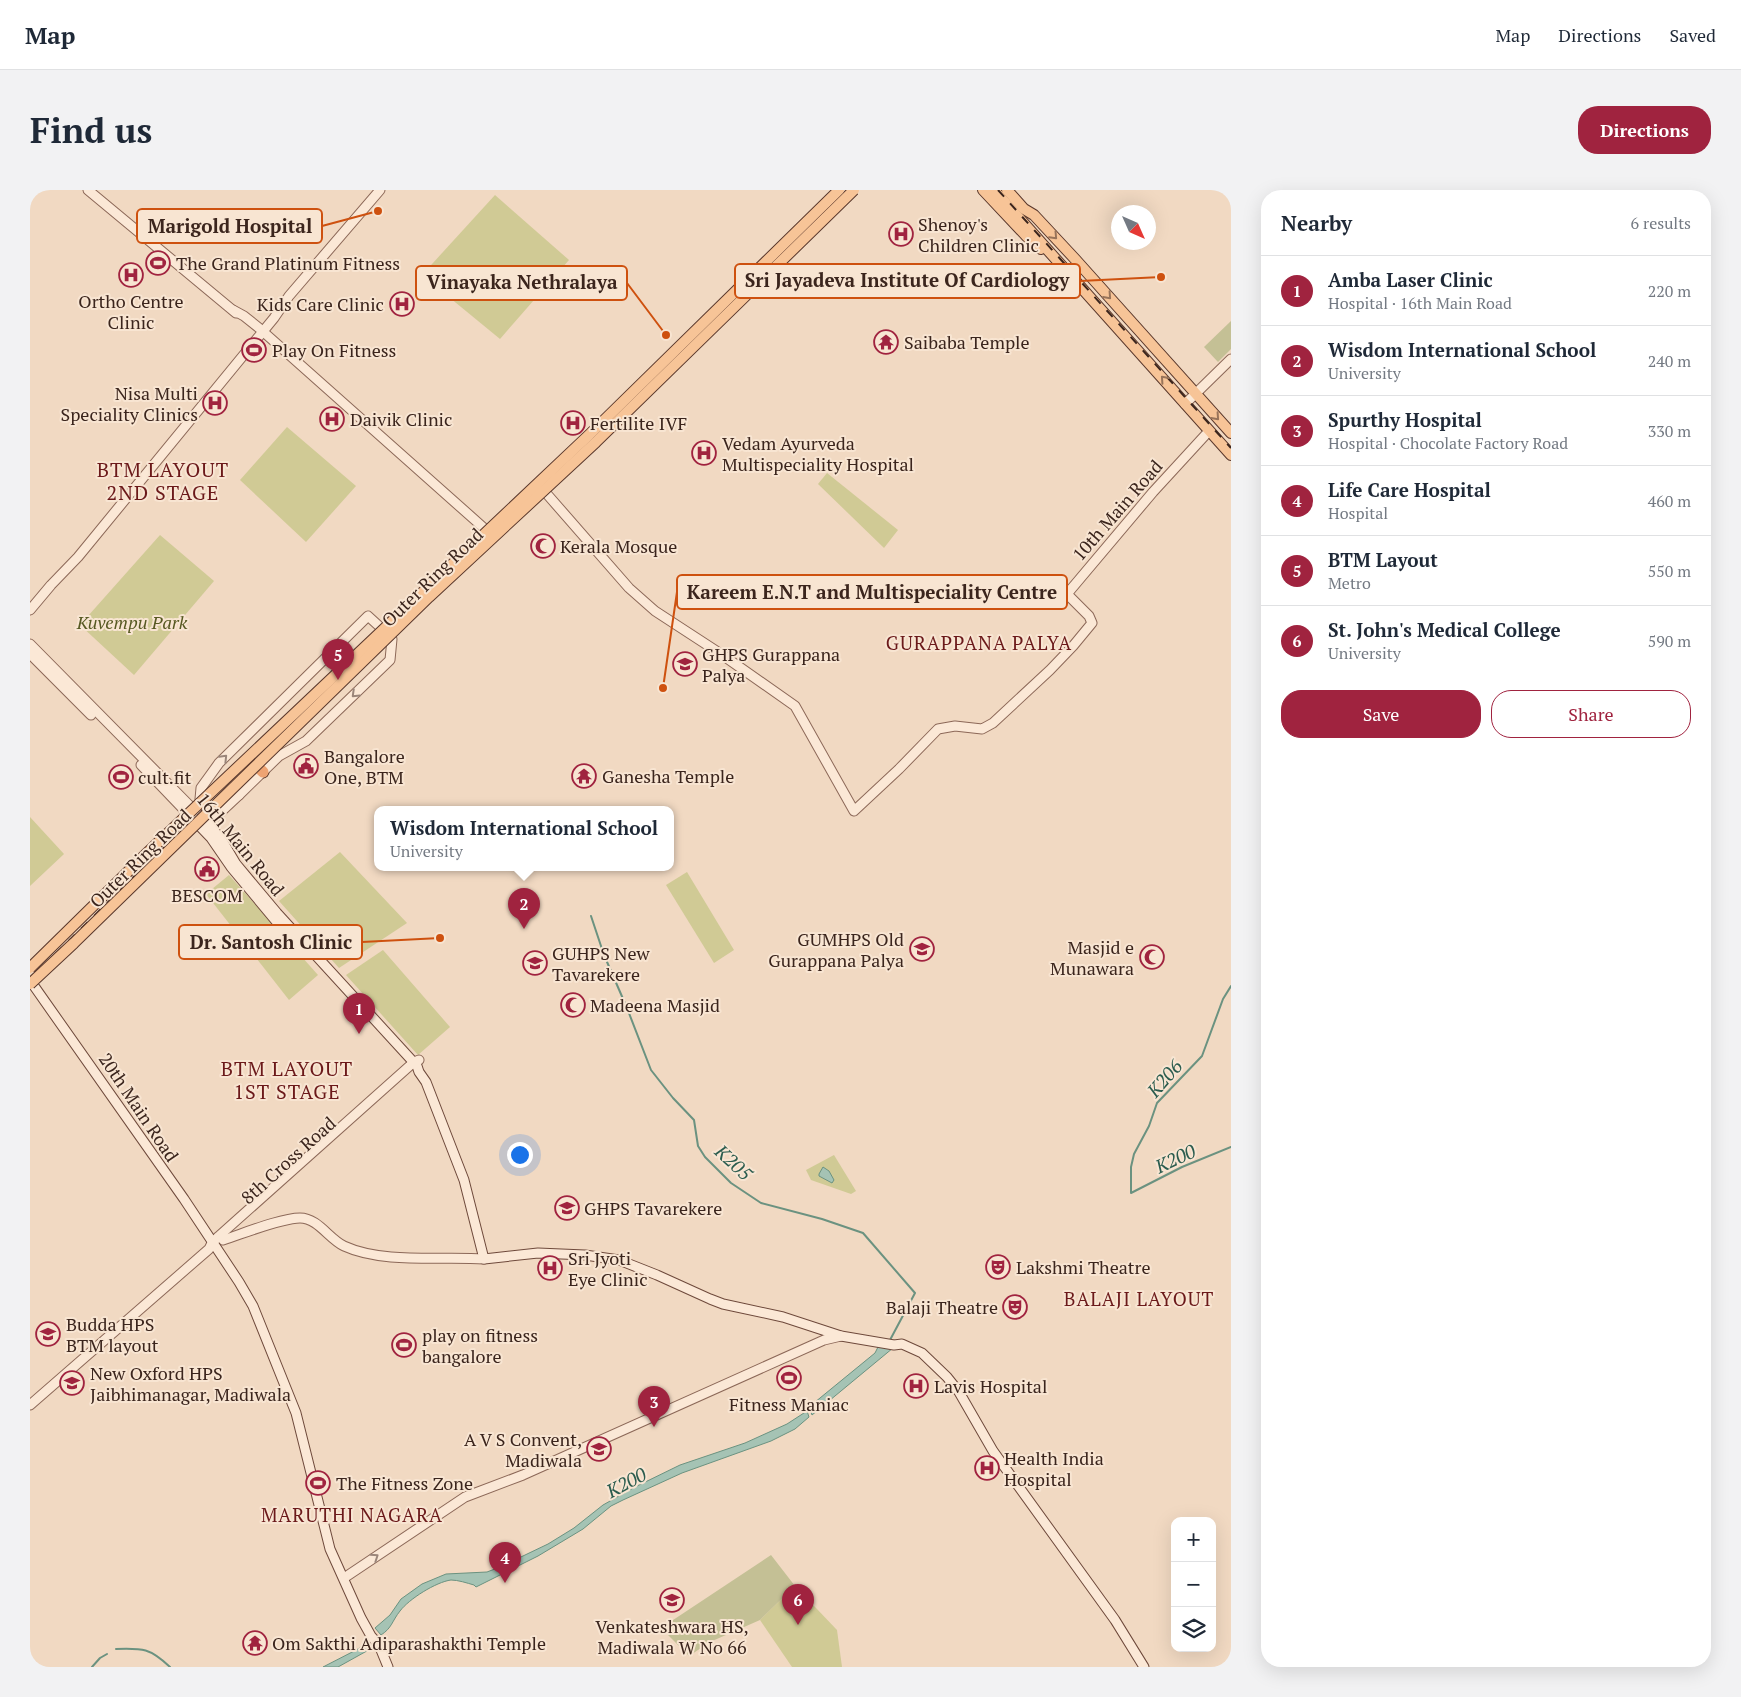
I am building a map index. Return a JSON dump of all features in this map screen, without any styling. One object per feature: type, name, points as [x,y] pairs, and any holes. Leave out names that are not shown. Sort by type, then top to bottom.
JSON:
[{"type":"highway","name":"Outer Ring Road","points":[[30,963],[192,806],[485,529],[834,190]]},
{"type":"highway","name":"Outer Ring Road","points":[[31,986],[261,770],[453,579],[636,410],[858,190]]},
{"type":"main road","points":[[30,968],[161,840],[590,434],[839,190]]},
{"type":"main road","points":[[31,986],[429,597],[596,442],[854,190]]},
{"type":"main road","points":[[983,190],[1031,241],[1060,263]]},
{"type":"main road","points":[[994,190],[1231,455]]},
{"type":"main road","points":[[1007,190],[1024,209],[1034,215],[1077,261],[1231,433]]},
{"type":"main road","points":[[1016,190],[1035,210],[1034,215]]},
{"type":"main road","points":[[1069,273],[1077,261]]},
{"type":"street","points":[[88,190],[233,310],[244,316],[485,529]]},
{"type":"street","points":[[30,610],[51,584],[84,549],[281,306],[380,190]]},
{"type":"street","points":[[30,603],[81,546],[205,393],[260,332]]},
{"type":"street","points":[[1197,395],[1231,358]]},
{"type":"street","points":[[1186,405],[1231,364]]},
{"type":"street","name":"10th Main Road","points":[[546,493],[629,588],[655,612],[721,654],[795,706],[854,811],[938,729],[955,726],[982,728],[994,723],[1073,646],[1092,623],[1089,616],[1067,594],[1154,491],[1209,431]]},
{"type":"street","points":[[192,806],[219,764],[368,616],[380,627]]},
{"type":"street","name":"16th Main Road","points":[[30,644],[192,806],[230,867],[272,917],[414,1067],[430,1090],[464,1180],[484,1259]]},
{"type":"street","name":"16th Main Road","points":[[30,654],[192,806]]},
{"type":"street","name":"20th Main Road","points":[[31,986],[184,1200],[212,1247],[239,1282],[253,1306],[296,1413],[330,1549],[371,1636],[379,1644],[388,1667]]},
{"type":"street","name":"8th Cross Road","points":[[212,1247],[223,1240],[414,1067]]},
{"type":"street","name":"8th Cross Road","points":[[30,1405],[212,1247],[414,1067]]},
{"type":"street","points":[[223,1240],[279,1222],[299,1218],[314,1222],[343,1246],[369,1254],[394,1257],[484,1259],[538,1253],[585,1255],[620,1260],[710,1300],[783,1317],[841,1336],[894,1345],[902,1344],[922,1353],[947,1377],[959,1392],[993,1451],[1115,1620],[1144,1667]]},
{"type":"street","points":[[344,1578],[464,1497],[524,1475],[824,1340],[841,1336]]},
{"type":"green space","points":[[495,195],[569,260],[500,339],[422,275]]},
{"type":"green space","points":[[287,427],[356,486],[306,542],[240,480]]},
{"type":"green space","points":[[827,473],[898,530],[884,548],[818,484]]},
{"type":"green space","name":"Kuvempu Park","points":[[160,535],[214,581],[134,675],[80,625]]},
{"type":"green space","points":[[30,817],[64,854],[30,886]]},
{"type":"green space","points":[[340,852],[407,923],[339,968],[279,901]]},
{"type":"green space","points":[[687,872],[734,950],[714,963],[666,885]]},
{"type":"green space","points":[[229,875],[318,975],[289,1000],[206,894]]},
{"type":"green space","points":[[383,950],[450,1027],[418,1055],[346,975]]},
{"type":"green space","points":[[834,1155],[856,1191],[851,1194],[811,1180],[806,1170]]},
{"type":"green space","points":[[795,1586],[837,1630],[842,1667],[792,1667],[760,1620]]},
{"type":"shaded area","points":[[1231,321],[1231,349],[1218,362],[1204,347]]},
{"type":"shaded area","points":[[823,1167],[829,1171],[834,1180],[832,1183],[819,1176]]},
{"type":"shaded area","points":[[879,1345],[893,1348],[812,1415],[809,1407],[875,1353]]},
{"type":"shaded area","points":[[807,1411],[809,1417],[795,1429],[771,1441],[682,1473],[623,1500],[611,1506],[583,1529],[538,1556],[476,1587],[457,1580],[445,1581],[416,1596],[404,1606],[390,1627],[381,1635],[375,1628],[390,1615],[401,1599],[422,1584],[446,1574],[487,1572],[500,1567],[548,1544],[574,1528],[603,1505],[635,1487],[680,1465],[745,1443],[787,1424]]},
{"type":"shaded area","points":[[771,1555],[795,1586],[760,1620],[710,1642],[689,1656],[661,1628]]},
{"type":"shaded area","points":[[365,1640],[374,1647],[338,1667],[323,1667],[360,1648]]},
{"type":"waterway","name":"K205","points":[[591,916],[604,955],[651,1070],[673,1098],[694,1120],[698,1146],[705,1157],[731,1183],[761,1203],[822,1219],[863,1233],[915,1293],[890,1340]]},
{"type":"waterway","name":"K206","points":[[1231,986],[1223,999],[1202,1056],[1157,1103],[1149,1126],[1134,1154],[1131,1167],[1131,1193],[1182,1167],[1231,1147]]},
{"type":"waterway","name":"K200","points":[[116,1649],[146,1650],[170,1667]]},
{"type":"waterway","name":"K200","points":[[92,1667],[100,1658],[107,1654]]},
{"type":"railway","points":[[30,979],[152,859],[594,440],[851,190]]},
{"type":"railway","points":[[998,190],[1231,448]]},
{"type":"place","name":"Marigold Hospital","points":[[378,211]]},
{"type":"place","name":"Shenoy's Children Clinic","points":[[901,234]]},
{"type":"place","name":"The Grand Platinum Fitness","points":[[158,263]]},
{"type":"place","name":"Ortho Centre Clinic","points":[[131,275]]},
{"type":"place","name":"Sri Jayadeva Institute Of Cardiology","points":[[1161,277]]},
{"type":"place","name":"Kids Care Clinic","points":[[402,304]]},
{"type":"place","name":"Vinayaka Nethralaya","points":[[666,335]]},
{"type":"place","name":"Saibaba Temple","points":[[886,342]]},
{"type":"place","name":"Play On Fitness","points":[[254,350]]},
{"type":"place","name":"Nisa Multi Speciality Clinics","points":[[215,403]]},
{"type":"place","name":"Daivik Clinic","points":[[332,419]]},
{"type":"place","name":"Fertilite IVF","points":[[573,423]]},
{"type":"place","name":"Vedam Ayurveda Multispeciality Hospital","points":[[704,453]]},
{"type":"place","name":"Kerala Mosque","points":[[543,546]]},
{"type":"place","name":"GHPS Gurappana Palya","points":[[685,664]]},
{"type":"place","name":"BTM Layout","points":[[338,680]]},
{"type":"place","name":"Kareem E.N.T and Multispeciality Centre","points":[[663,688]]},
{"type":"place","name":"Bangalore One, BTM","points":[[306,766]]},
{"type":"place","name":"Ganesha Temple","points":[[584,776]]},
{"type":"place","name":"cult.fit","points":[[121,777]]},
{"type":"place","name":"BESCOM","points":[[207,869]]},
{"type":"place","name":"Wisdom International School","points":[[524,929]]},
{"type":"place","name":"Dr. Santosh Clinic","points":[[440,938]]},
{"type":"place","name":"GUMHPS Old Gurappana Palya","points":[[922,949]]},
{"type":"place","name":"Masjid e Munawara","points":[[1152,957]]},
{"type":"place","name":"GUHPS New Tavarekere","points":[[535,963]]},
{"type":"place","name":"Madeena Masjid","points":[[573,1005]]},
{"type":"place","name":"Amba Laser Clinic","points":[[359,1034]]},
{"type":"place","name":"GHPS Tavarekere","points":[[567,1208]]},
{"type":"place","name":"Lakshmi Theatre","points":[[998,1267]]},
{"type":"place","name":"Sri Jyoti Eye Clinic","points":[[550,1268]]},
{"type":"place","name":"Balaji Theatre","points":[[1015,1307]]},
{"type":"place","name":"Budda HPS BTM layout","points":[[48,1334]]},
{"type":"place","name":"play on fitness bangalore","points":[[404,1345]]},
{"type":"place","name":"Fitness Maniac","points":[[789,1378]]},
{"type":"place","name":"New Oxford HPS Jaibhimanagar, Madiwala","points":[[72,1383]]},
{"type":"place","name":"Lavis Hospital","points":[[916,1386]]},
{"type":"place","name":"Spurthy Hospital","points":[[654,1427]]},
{"type":"place","name":"A V S Convent, Madiwala","points":[[599,1449]]},
{"type":"place","name":"Health India Hospital","points":[[987,1468]]},
{"type":"place","name":"The Fitness Zone","points":[[318,1483]]},
{"type":"place","name":"Life Care Hospital","points":[[505,1583]]},
{"type":"place","name":"Venkateshwara HS, Madiwala W No 66","points":[[672,1600]]},
{"type":"place","name":"St. John's Medical College","points":[[798,1625]]},
{"type":"place","name":"Om Sakthi Adiparashakthi Temple","points":[[255,1643]]},
{"type":"district","name":"BTM LAYOUT 2ND STAGE","points":[[163,480]]},
{"type":"district","name":"GURAPPANA PALYA","points":[[979,642]]},
{"type":"district","name":"BTM LAYOUT 1ST STAGE","points":[[287,1080]]},
{"type":"district","name":"BALAJI LAYOUT","points":[[1139,1298]]},
{"type":"district","name":"MARUTHI NAGARA","points":[[352,1514]]}]
